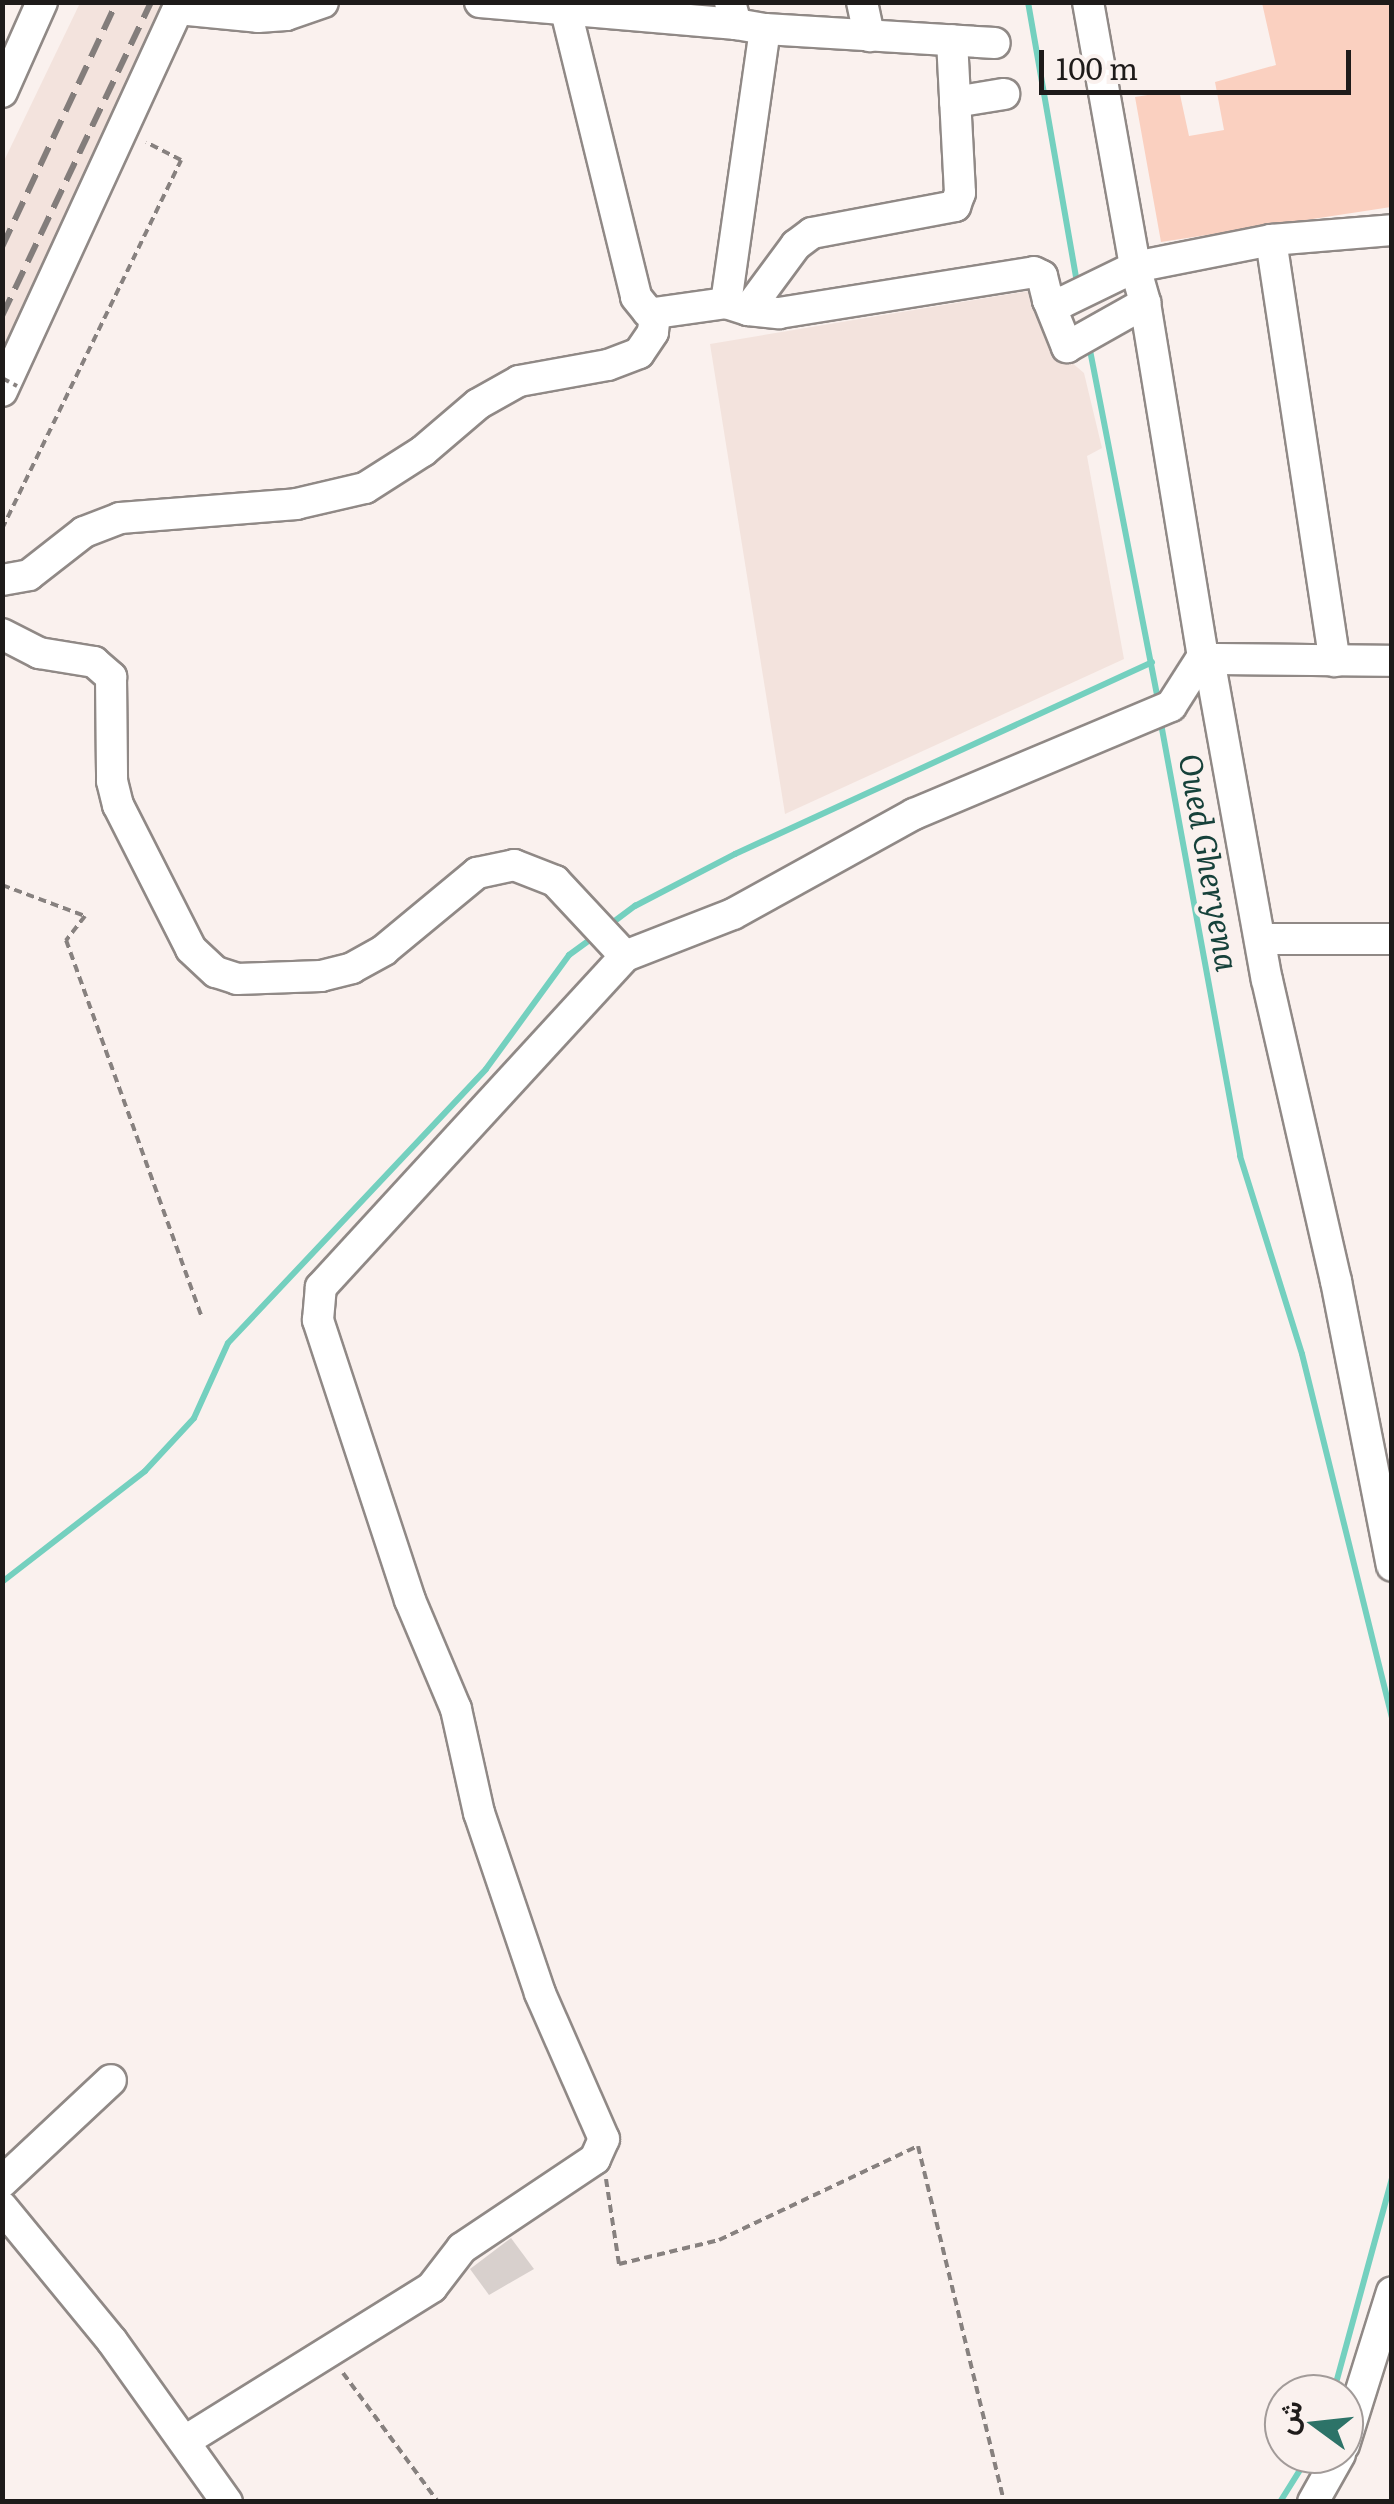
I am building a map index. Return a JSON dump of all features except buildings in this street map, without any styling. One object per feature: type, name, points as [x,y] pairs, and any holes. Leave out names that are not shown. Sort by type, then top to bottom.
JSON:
[{"type":"street","points":[[2,92],[42,2]]},
{"type":"street","points":[[10,388],[179,6],[258,17],[286,15],[323,2]]},
{"type":"street","points":[[480,2],[744,19],[869,36],[995,43]]},
{"type":"street","points":[[862,2],[869,36]]},
{"type":"street","points":[[1088,2],[1267,980],[1336,1281],[1392,1566]]},
{"type":"street","points":[[576,9],[636,296],[648,312],[737,307],[779,313],[1034,272],[1042,276],[1056,301],[1067,347],[1146,303]]},
{"type":"street","points":[[737,307],[744,19]]},
{"type":"street","points":[[737,307],[812,232],[955,206],[960,193],[952,40]]},
{"type":"street","points":[[954,102],[1004,94]]},
{"type":"street","points":[[1056,301],[1134,267],[1271,240],[1392,230]]},
{"type":"street","points":[[1271,240],[1335,661]]},
{"type":"street","points":[[2,580],[30,575],[84,532],[120,518],[296,504],[365,488],[403,466],[478,404],[508,386],[608,365],[639,353],[653,332],[656,314]]},
{"type":"street","points":[[2,634],[39,653],[94,662],[111,676],[112,781],[118,805],[191,949],[216,972],[238,979],[321,976],[352,968],[384,950],[466,881],[501,865],[525,866],[546,874],[609,937]]},
{"type":"street","points":[[185,2442],[432,2287],[462,2248],[586,2166],[602,2150],[600,2125],[540,1993],[480,1812],[456,1709],[410,1600],[317,1304],[321,1287],[609,937],[732,914],[914,814],[1158,712],[1206,658],[1392,661]]},
{"type":"street","points":[[1270,939],[1392,939]]},
{"type":"street","points":[[2,2182],[111,2080]]},
{"type":"street","points":[[2,2207],[100,2325],[227,2502]]},
{"type":"street","points":[[1364,2381],[1392,2292]]},
{"type":"street","points":[[1313,2502],[1329,2474]]},
{"type":"path","points":[[2,529],[181,160],[146,141],[138,158]]},
{"type":"path","points":[[2,378],[10,388]]},
{"type":"path","points":[[2,885],[85,916],[66,940],[201,1315]]},
{"type":"path","points":[[602,2150],[618,2264],[719,2240],[918,2146],[1004,2502]]},
{"type":"path","points":[[332,2348],[339,2367],[438,2502]]},
{"type":"shaded area","points":[[80,3],[169,3],[3,358],[2,165]]},
{"type":"shaded area","points":[[1262,3],[1391,3],[1391,207],[1161,242],[1135,97],[1179,90],[1189,136],[1224,130],[1215,82],[1276,65]]},
{"type":"shaded area","points":[[1035,290],[1057,350],[1084,373],[1102,448],[1087,456],[1124,659],[785,814],[710,344]]},
{"type":"waterway","name":"Oued Gheryena","points":[[1028,2],[1077,283]]},
{"type":"waterway","name":"Oued Gheryena","points":[[1089,345],[1158,701]]},
{"type":"waterway","points":[[608,926],[635,906],[735,854],[1152,662]]},
{"type":"waterway","name":"Oued Gheryena","points":[[1160,718],[1240,1156],[1302,1354],[1392,1719]]},
{"type":"waterway","points":[[2,1582],[145,1471],[194,1418],[228,1343],[486,1069],[569,955],[594,937]]},
{"type":"waterway","name":"Oued Gheryena","points":[[1338,2374],[1392,2179]]},
{"type":"waterway","name":"Oued Gheryena","points":[[1280,2502],[1298,2474]]},
{"type":"railway","points":[[2,247],[117,2]]},
{"type":"railway","points":[[2,316],[151,2]]}]
